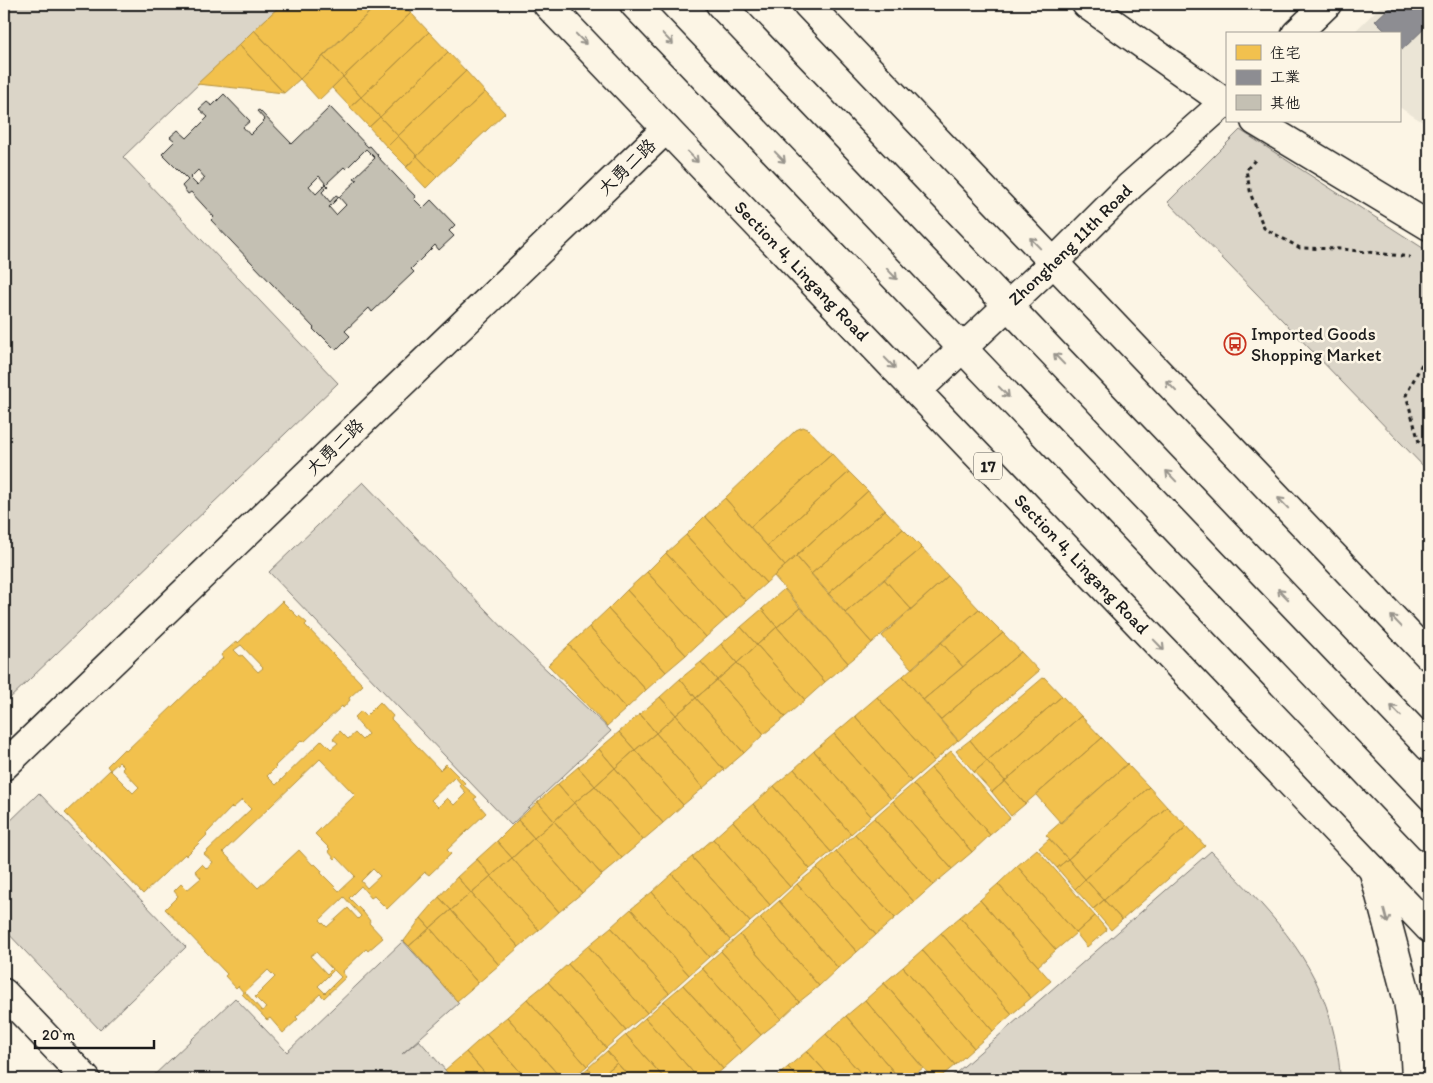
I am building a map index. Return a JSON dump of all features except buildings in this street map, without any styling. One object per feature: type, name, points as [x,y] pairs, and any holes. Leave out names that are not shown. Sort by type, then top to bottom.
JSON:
[{"type":"main road","name":"Section 4, Lingang Road","points":[[547,4],[1429,928]]},
{"type":"main road","points":[[634,4],[1429,837]]},
{"type":"main road","points":[[720,4],[1429,747]]},
{"type":"main road","points":[[807,4],[1429,656]]},
{"type":"main road","points":[[1086,4],[1226,102]]},
{"type":"main road","points":[[1298,32],[1327,4]]},
{"type":"main road","name":"Zhongheng 11th Road","points":[[917,391],[1054,262],[1130,186],[1226,102]]},
{"type":"main road","points":[[1257,122],[1429,226]]},
{"type":"main road","name":"大勇二路","points":[[4,766],[666,129]]},
{"type":"main road","points":[[1373,869],[1408,1001],[1414,1040],[1416,1079]]},
{"type":"main road","points":[[4,993],[86,1079]]},
{"type":"path","points":[[1257,158],[1246,170],[1251,196],[1264,228],[1300,248],[1342,249],[1418,258]]},
{"type":"path","points":[[1429,350],[1406,395],[1418,442],[1429,451]]},
{"type":"shaded area","points":[[4,4],[282,4],[123,157],[338,383],[4,704]]},
{"type":"shaded area","points":[[1383,4],[1429,4],[1429,126],[1400,108],[1400,32],[1354,32]]},
{"type":"shaded area","points":[[1240,130],[1429,252],[1429,472],[1168,202]]},
{"type":"shaded area","points":[[363,482],[510,635],[611,731],[511,825],[269,572]]},
{"type":"shaded area","points":[[39,793],[186,947],[100,1030],[4,929],[4,827]]},
{"type":"shaded area","points":[[1211,851],[1269,913],[1302,956],[1326,1006],[1334,1034],[1340,1079],[949,1079]]},
{"type":"shaded area","points":[[403,941],[459,1003],[402,1054],[419,1040],[453,1079],[150,1079],[235,998],[287,1052]]},
{"type":"place","name":"Imported Goods Shopping Market","points":[[1235,344]]}]
